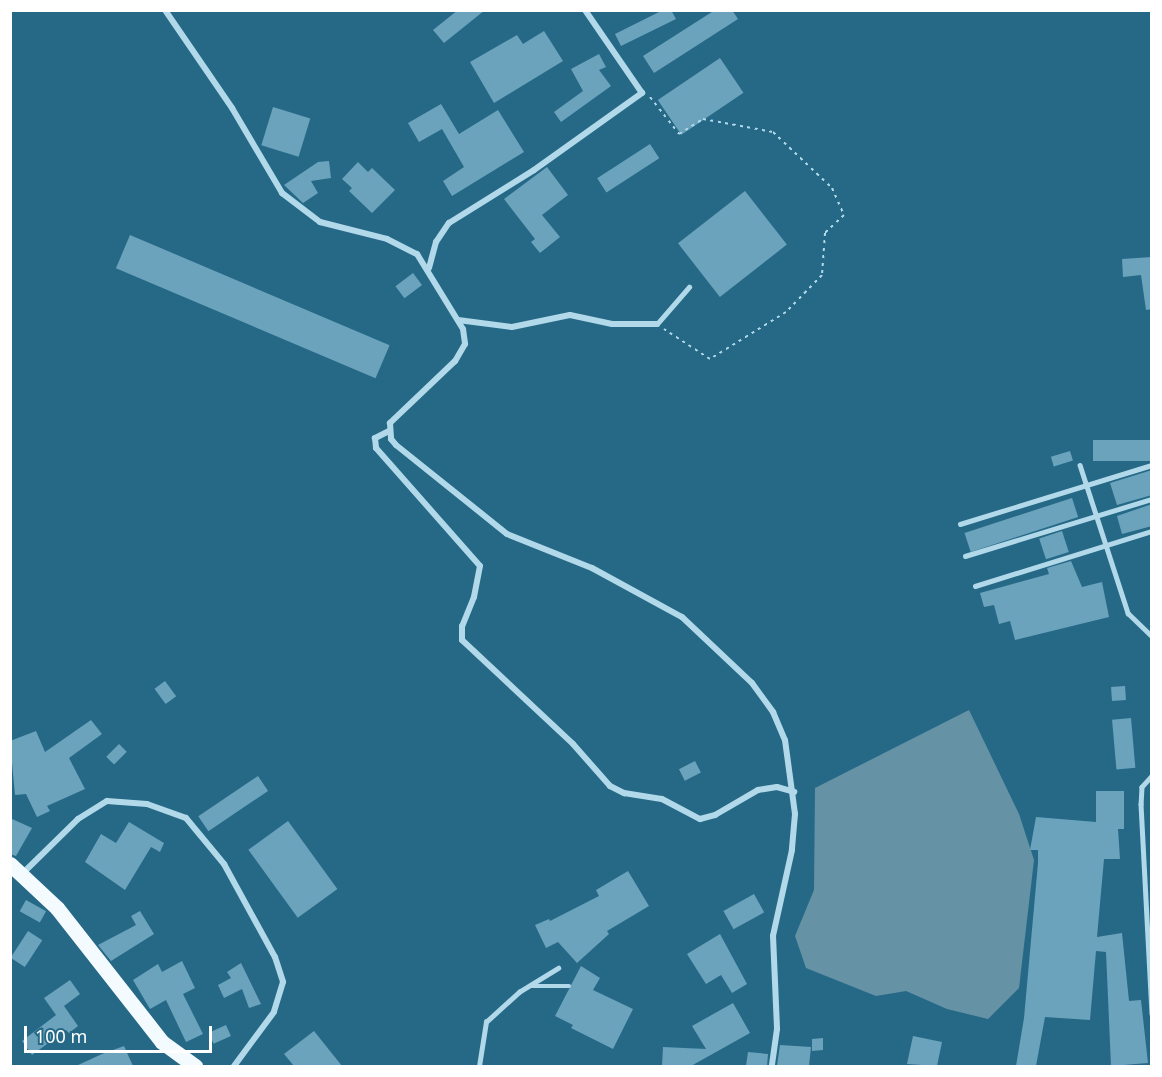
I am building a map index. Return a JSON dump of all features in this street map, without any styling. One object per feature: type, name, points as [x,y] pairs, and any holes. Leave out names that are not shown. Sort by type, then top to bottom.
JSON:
[{"type":"main road","points":[[10,864],[23,873],[57,908],[162,1042],[195,1066]]},
{"type":"street","points":[[165,10],[232,108],[269,177],[290,202],[331,226],[398,242],[417,254],[429,268],[458,320],[466,339],[462,350],[440,377],[397,415],[389,431],[375,438],[376,448],[480,566],[474,597],[460,631],[462,640],[566,736],[610,786],[624,793],[662,799],[700,819],[715,815],[758,790],[777,787],[794,792]]},
{"type":"street","points":[[429,268],[436,242],[449,223],[534,170],[642,93],[642,88],[585,10]]},
{"type":"street","points":[[458,320],[512,327],[570,315],[612,324],[657,324]]},
{"type":"street","points":[[389,431],[404,453],[507,534],[608,576],[664,606],[693,627],[752,684],[768,704],[785,740],[794,792],[792,850],[773,936],[777,1029],[772,1066]]},
{"type":"street","points":[[23,873],[78,819],[107,801],[160,807],[186,818],[224,864],[275,957],[283,982],[274,1012],[234,1066]]},
{"type":"lane","points":[[657,324],[689,288]]},
{"type":"lane","points":[[1080,465],[1128,613],[1152,636]]},
{"type":"lane","points":[[960,524],[1152,465]]},
{"type":"lane","points":[[964,556],[1152,499]]},
{"type":"lane","points":[[975,586],[1152,531]]},
{"type":"lane","points":[[1152,777],[1142,787],[1141,804],[1152,1014]]},
{"type":"lane","points":[[479,1066],[486,1022],[531,986],[558,968]]},
{"type":"lane","points":[[531,986],[570,986]]},
{"type":"path","points":[[642,88],[679,134],[703,119],[773,132],[832,188],[844,215],[825,233],[822,275],[786,312],[710,359],[657,324]]},
{"type":"water","points":[[969,710],[1019,814],[1034,860],[1019,988],[988,1019],[947,1009],[906,991],[876,996],[806,968],[795,936],[814,890],[815,788]]},
{"type":"building","points":[[458,10],[485,10],[444,43],[433,30]]},
{"type":"building","points":[[663,10],[671,10],[676,19],[621,46],[615,34]]},
{"type":"building","points":[[715,10],[732,10],[738,19],[654,73],[643,56]]},
{"type":"building","points":[[544,31],[563,61],[494,103],[470,62],[517,35],[523,44]]},
{"type":"building","points":[[599,54],[606,67],[599,70],[611,86],[561,122],[554,112],[583,91],[571,69]]},
{"type":"building","points":[[720,58],[743,93],[681,135],[658,100]]},
{"type":"building","points":[[441,104],[459,134],[498,110],[524,152],[452,196],[443,181],[464,167],[442,129],[419,142],[408,123]]},
{"type":"building","points":[[273,107],[310,118],[299,157],[261,145]]},
{"type":"building","points":[[650,144],[659,158],[606,193],[597,178]]},
{"type":"building","points":[[329,161],[331,178],[311,181],[318,193],[303,203],[284,185],[318,162]]},
{"type":"building","points":[[358,162],[368,172],[372,168],[395,190],[372,213],[349,191],[352,188],[342,179]]},
{"type":"building","points":[[547,167],[568,195],[542,215],[560,237],[540,253],[531,242],[535,239],[504,199]]},
{"type":"building","points":[[745,191],[787,245],[720,297],[678,243]]},
{"type":"building","points":[[130,235],[390,345],[376,378],[116,268]]},
{"type":"building","points":[[1152,257],[1152,309],[1146,310],[1141,275],[1123,277],[1122,259]]},
{"type":"building","points":[[413,273],[422,285],[404,298],[395,286]]},
{"type":"building","points":[[1093,440],[1152,440],[1152,461],[1093,461]]},
{"type":"building","points":[[1070,451],[1073,461],[1054,466],[1051,457]]},
{"type":"building","points":[[1152,470],[1152,495],[1117,505],[1110,483]]},
{"type":"building","points":[[1072,498],[1078,517],[971,552],[965,533]]},
{"type":"building","points":[[1152,504],[1152,526],[1122,534],[1117,516]]},
{"type":"building","points":[[1062,531],[1069,552],[1046,559],[1039,538]]},
{"type":"building","points":[[1071,561],[1082,587],[1102,582],[1109,617],[1015,640],[1010,621],[999,624],[994,605],[984,607],[980,593],[1049,574],[1047,568]]},
{"type":"building","points":[[165,681],[176,696],[166,704],[154,689]]},
{"type":"building","points":[[1125,686],[1126,700],[1112,701],[1111,687]]},
{"type":"building","points":[[1131,718],[1135,768],[1116,769],[1112,720]]},
{"type":"building","points":[[91,720],[102,734],[69,758],[85,789],[47,806],[50,811],[37,817],[26,794],[15,795],[10,741],[36,731],[45,752]]},
{"type":"building","points":[[119,744],[127,752],[114,765],[106,757]]},
{"type":"building","points":[[695,761],[701,773],[685,781],[679,769]]},
{"type":"building","points":[[258,776],[268,791],[208,831],[198,816]]},
{"type":"building","points":[[1096,791],[1124,791],[1124,829],[1118,829],[1120,859],[1104,859],[1097,937],[1122,933],[1129,1001],[1141,1000],[1148,1063],[1111,1066],[1106,952],[1096,951],[1090,1020],[1045,1017],[1036,1066],[1016,1066],[1024,1018],[1038,863],[1038,850],[1030,850],[1036,817],[1096,822]]},
{"type":"building","points":[[10,818],[32,828],[16,856],[10,854]]},
{"type":"building","points":[[288,821],[337,889],[298,918],[248,850]]},
{"type":"building","points":[[129,822],[164,843],[160,852],[151,847],[125,890],[85,862],[101,834],[116,843]]},
{"type":"building","points":[[628,871],[649,906],[607,931],[609,934],[577,963],[558,942],[546,948],[535,925],[549,919],[550,921],[599,896],[596,890]]},
{"type":"building","points":[[754,894],[764,912],[734,929],[723,911]]},
{"type":"building","points":[[26,900],[46,911],[40,923],[20,911]]},
{"type":"building","points":[[140,911],[154,934],[111,961],[98,945],[136,925],[131,916]]},
{"type":"building","points":[[28,931],[42,940],[25,967],[11,958]]},
{"type":"building","points":[[720,934],[747,984],[732,993],[721,975],[706,984],[687,954]]},
{"type":"building","points":[[182,961],[195,988],[183,994],[203,1034],[186,1042],[166,1000],[150,1009],[133,980],[158,964],[162,972]]},
{"type":"building","points":[[241,963],[261,1004],[249,1008],[242,989],[224,998],[218,985],[231,978],[227,972]]},
{"type":"building","points":[[581,966],[600,978],[593,990],[633,1009],[613,1049],[571,1028],[573,1025],[555,1016]]},
{"type":"building","points":[[70,980],[80,994],[64,1006],[78,1026],[69,1033],[66,1030],[32,1055],[22,1041],[56,1015],[44,998]]},
{"type":"building","points":[[733,1003],[750,1033],[691,1066],[662,1066],[663,1047],[706,1049],[692,1026]]},
{"type":"building","points":[[226,1025],[231,1036],[214,1044],[209,1033]]},
{"type":"building","points":[[314,1031],[342,1066],[294,1066],[284,1054]]},
{"type":"building","points":[[913,1036],[942,1042],[937,1066],[907,1064]]},
{"type":"building","points":[[823,1038],[823,1050],[812,1051],[812,1039]]},
{"type":"building","points":[[780,1045],[811,1047],[809,1066],[777,1066]]},
{"type":"building","points":[[124,1046],[133,1066],[76,1066],[102,1054]]},
{"type":"building","points":[[748,1052],[768,1054],[767,1066],[746,1066]]}]
